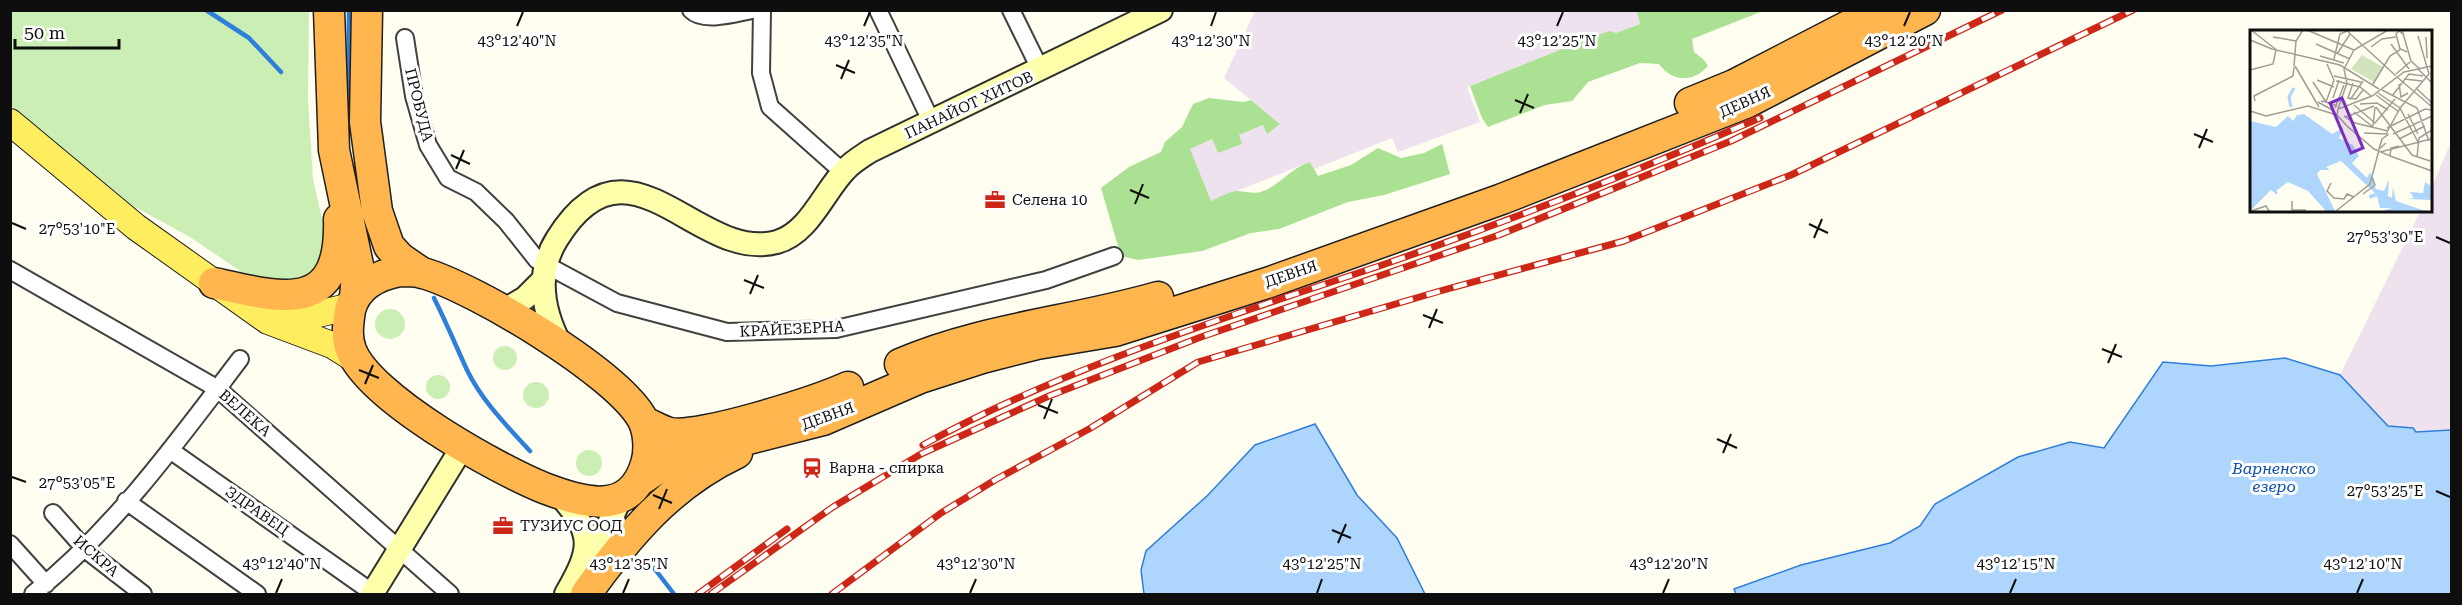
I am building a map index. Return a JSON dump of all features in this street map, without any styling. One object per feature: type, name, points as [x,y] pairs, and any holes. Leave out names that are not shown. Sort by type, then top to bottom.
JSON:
[{"type":"highway","points":[[214,283],[282,297],[303,295],[320,284],[328,275],[338,250],[337,171],[330,93],[329,10]]},
{"type":"highway","points":[[337,171],[357,259],[349,341],[356,360],[372,380],[463,446],[515,475],[558,493],[591,502],[607,502],[630,489],[647,460],[648,441],[644,422],[633,405],[615,388],[562,348],[503,311],[422,273],[400,258],[389,246],[376,211],[365,122],[367,10]]},
{"type":"highway","name":"ДЕВНЯ","points":[[644,422],[670,433],[682,433],[749,419],[823,398],[908,361],[992,333],[1133,305],[1273,263],[1482,187],[1734,85],[1879,10]]},
{"type":"highway","name":"ДЕВНЯ","points":[[630,489],[669,461],[685,455],[823,420],[920,378],[971,361],[1037,344],[1115,332],[1270,282],[1502,199],[1748,102],[1925,10]]},
{"type":"highway","points":[[353,301],[379,276],[400,271],[422,273]]},
{"type":"highway","points":[[586,594],[635,529],[692,478],[739,452],[799,427]]},
{"type":"main road","points":[[10,122],[136,227],[252,310],[294,333],[332,345],[356,360]]},
{"type":"main road","points":[[252,310],[285,317],[306,317],[353,301]]},
{"type":"street","points":[[691,10],[697,15],[718,16],[752,10]]},
{"type":"street","points":[[762,10],[761,73],[770,107],[843,172]]},
{"type":"street","points":[[878,10],[932,123]]},
{"type":"street","points":[[1011,10],[1041,71]]},
{"type":"street","name":"ПАНАЙОТ ХИТОВ","points":[[545,272],[553,244],[575,214],[595,199],[612,194],[630,192],[647,197],[714,232],[746,244],[777,242],[791,236],[801,227],[843,172],[870,151],[1041,71],[1161,10]]},
{"type":"street","name":"ПРOБУДA","points":[[405,38],[414,96],[428,145],[448,178],[476,192],[506,221],[545,272]]},
{"type":"street","name":"КPAЙEЗEPНA","points":[[545,272],[617,303],[727,332],[836,328],[1046,279],[1114,256]]},
{"type":"street","name":"ВЕЛЕКА","points":[[10,270],[218,389],[450,594]]},
{"type":"street","points":[[503,311],[525,298],[545,272]]},
{"type":"street","points":[[545,272],[546,312],[562,348]]},
{"type":"street","points":[[10,544],[40,589],[85,549],[170,450],[240,359]]},
{"type":"street","points":[[373,593],[463,446]]},
{"type":"street","name":"ЗДРАВЕЦ","points":[[170,450],[373,593]]},
{"type":"street","points":[[586,594],[609,522],[630,489]]},
{"type":"street","points":[[558,493],[579,518],[586,534],[583,557],[566,594]]},
{"type":"street","points":[[126,501],[257,594]]},
{"type":"street","name":"ИСКРА","points":[[53,513],[85,549],[143,594]]},
{"type":"shaded area","points":[[1255,11],[1639,11],[1637,13],[1640,24],[1616,33],[1592,37],[1467,87],[1480,122],[1398,152],[1392,138],[1314,169],[1310,162],[1211,201],[1189,149],[1212,139],[1218,153],[1239,135],[1263,125],[1267,133],[1279,123],[1224,78]]},
{"type":"shaded area","points":[[2451,142],[2451,430],[2416,432],[2388,426],[2340,375],[2420,212],[2432,212],[2432,187]]},
{"type":"green space","points":[[1639,10],[1763,11],[1692,39],[1694,52],[1708,66],[1702,72],[1689,78],[1676,77],[1659,64],[1640,63],[1588,82],[1572,101],[1545,105],[1488,127],[1482,118],[1470,86],[1592,37],[1610,31],[1616,33],[1640,24],[1637,12]]},
{"type":"green space","points":[[11,11],[309,11],[308,101],[313,179],[327,241],[314,272],[291,287],[249,277],[190,237],[133,206],[11,106]]},
{"type":"green space","points":[[1209,98],[1243,102],[1251,100],[1280,124],[1267,134],[1263,125],[1239,135],[1242,144],[1218,153],[1212,139],[1190,149],[1211,201],[1235,191],[1262,192],[1297,168],[1310,162],[1318,176],[1351,165],[1378,148],[1401,158],[1424,153],[1442,144],[1450,174],[1384,195],[1348,202],[1279,229],[1251,233],[1202,251],[1138,260],[1121,256],[1101,188],[1129,167],[1161,152],[1165,142],[1182,127],[1193,104]]},
{"type":"green space","points":[[390,309],[396,310],[404,318],[404,330],[396,338],[390,339],[384,338],[376,330],[375,324],[376,318],[384,310]]},
{"type":"green space","points":[[505,346],[510,347],[516,353],[516,363],[510,369],[505,370],[500,369],[494,363],[493,358],[494,353],[500,347]]},
{"type":"green space","points":[[438,375],[447,378],[450,387],[447,396],[438,399],[429,396],[426,387],[429,378]]},
{"type":"green space","points":[[536,382],[545,386],[549,395],[545,404],[536,408],[527,404],[523,395],[527,386]]},
{"type":"green space","points":[[589,450],[598,454],[602,463],[598,472],[589,476],[580,472],[576,463],[580,454]]},
{"type":"water","name":"Варненско езеро","points":[[2285,358],[2340,375],[2388,426],[2413,428],[2416,432],[2451,430],[2451,594],[1736,594],[1734,589],[1801,565],[1890,543],[1920,526],[1935,504],[2018,457],[2070,442],[2104,448],[2163,362],[2211,366]]},
{"type":"water","points":[[1315,424],[1357,495],[1397,538],[1425,594],[1144,594],[1141,570],[1146,551],[1208,495],[1255,445]]},
{"type":"waterway","points":[[206,10],[249,38],[281,72]]},
{"type":"waterway","points":[[348,131],[349,10]]},
{"type":"waterway","points":[[434,298],[473,381],[496,413],[530,451]]},
{"type":"waterway","points":[[654,568],[674,594]]},
{"type":"railway","points":[[711,594],[833,507],[921,454],[1049,396],[1201,337],[1499,235],[1731,141],[2002,10]]},
{"type":"railway","points":[[832,594],[941,513],[995,480],[1089,429],[1198,362],[1440,291],[1624,241],[1791,175],[2133,10]]},
{"type":"railway","points":[[923,445],[1035,390],[1150,344],[1480,230],[1621,176],[1760,118]]},
{"type":"railway","points":[[698,594],[787,529]]},
{"type":"place","name":"Селена 10","points":[[995,200]]},
{"type":"place","name":"Варна - спирка","points":[[812,468]]},
{"type":"place","name":"ТУЗИУС ООД","points":[[503,526]]}]
